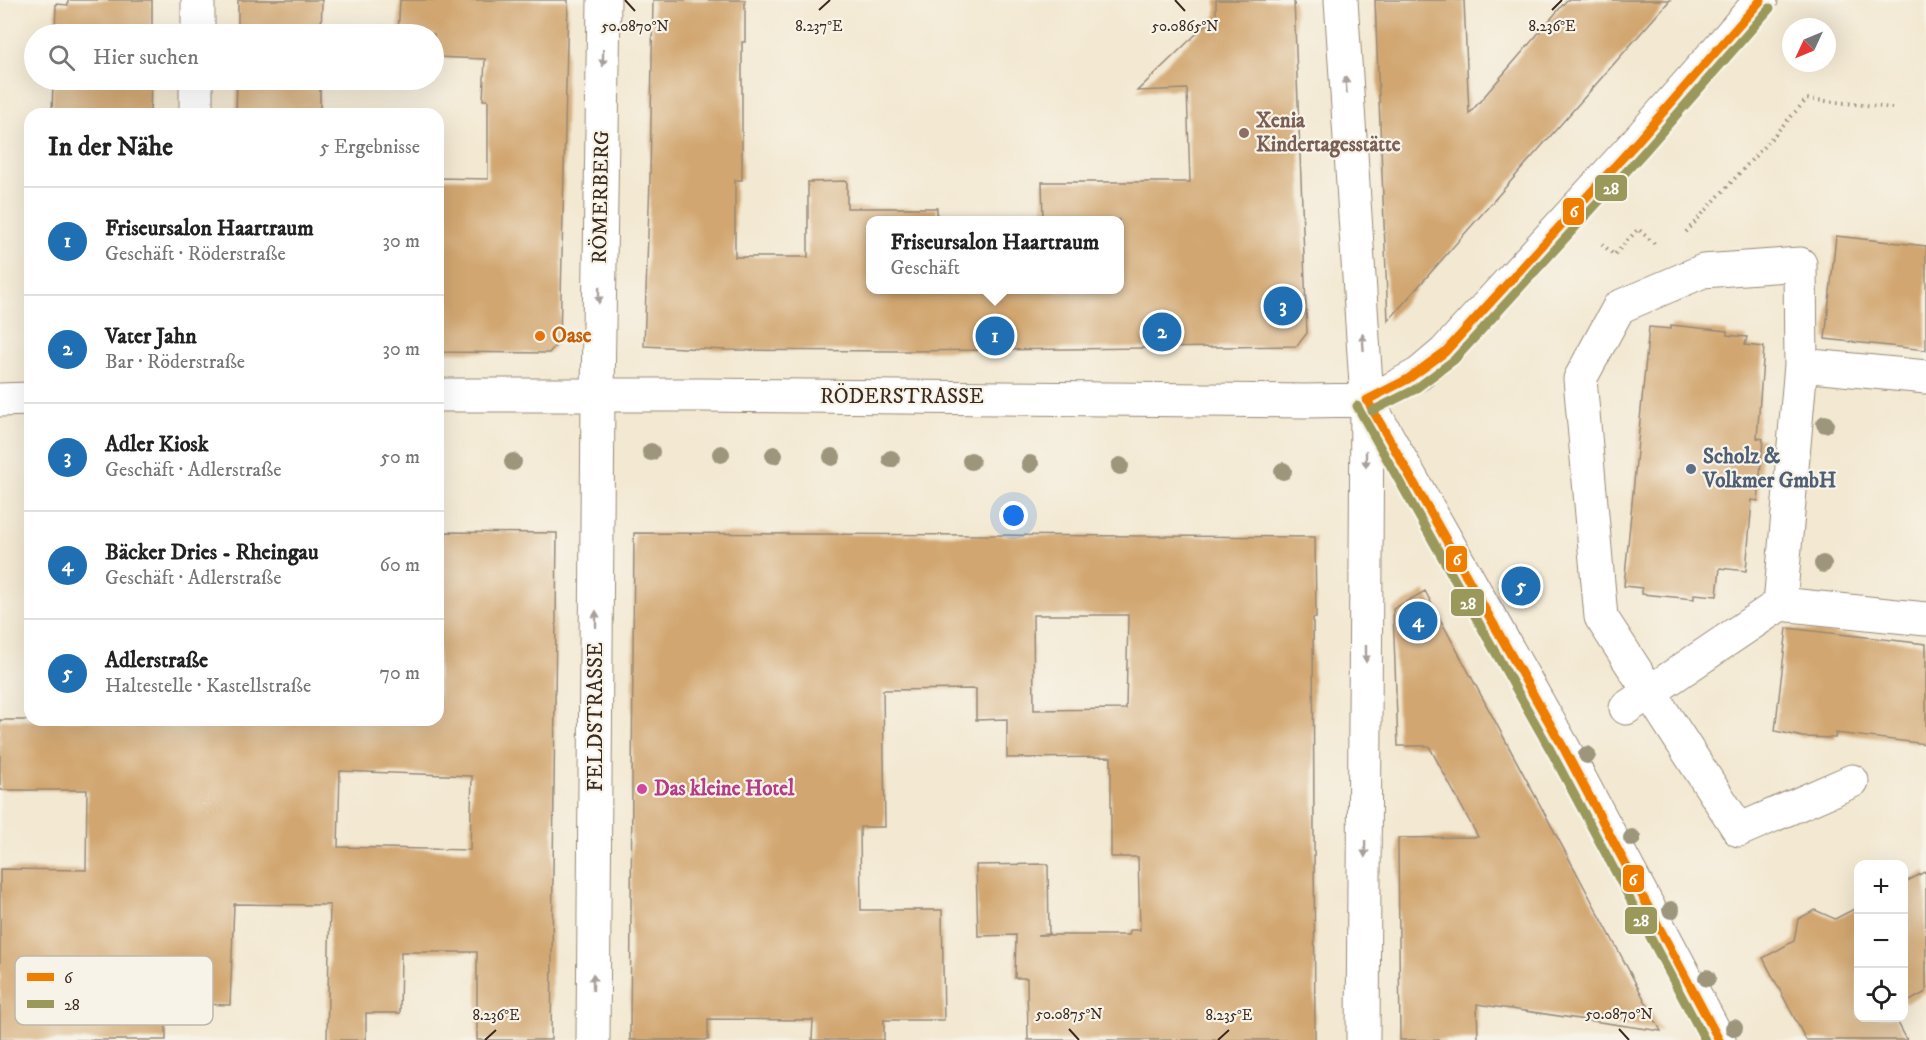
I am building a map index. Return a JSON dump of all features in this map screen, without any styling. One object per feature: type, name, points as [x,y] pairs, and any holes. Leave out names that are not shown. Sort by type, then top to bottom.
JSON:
[{"type":"street","points":[[198,0],[198,24]]},
{"type":"street","name":"RÖMERBERG","points":[[598,394],[604,0]]},
{"type":"street","points":[[1341,0],[1367,400],[1363,1040]]},
{"type":"street","points":[[1367,400],[1419,374],[1445,352],[1636,143],[1761,0]]},
{"type":"street","points":[[195,108],[196,90]]},
{"type":"street","points":[[1780,604],[1801,365],[1800,264],[1703,271],[1619,307],[1580,379],[1601,617],[1638,700],[1739,830],[1852,781]]},
{"type":"street","points":[[1801,365],[1926,377]]},
{"type":"street","name":"RÖDERSTRASSE","points":[[444,396],[598,394],[1367,400]]},
{"type":"street","name":"FELDSTRASSE","points":[[593,1040],[598,394]]},
{"type":"street","points":[[0,400],[24,399]]},
{"type":"street","points":[[1367,400],[1563,747],[1719,1040]]},
{"type":"street","points":[[1638,700],[1780,604],[1926,619]]},
{"type":"path","points":[[1681,237],[1807,99],[1892,108]]},
{"type":"path","points":[[1614,255],[1638,229],[1659,248]]},
{"type":"building","points":[[68,0],[152,0],[152,24],[55,24],[56,4],[68,5]]},
{"type":"building","points":[[238,0],[322,0],[321,24],[238,24]]},
{"type":"building","points":[[400,0],[568,0],[560,340],[549,353],[444,352],[444,178],[488,179],[488,100],[483,100],[485,59],[444,57],[444,24],[399,24]]},
{"type":"building","points":[[653,0],[745,0],[745,42],[742,42],[742,180],[735,180],[735,257],[808,257],[808,182],[847,181],[847,208],[937,208],[937,216],[866,216],[866,294],[1124,294],[1124,216],[1043,216],[1042,182],[1190,182],[1187,89],[1137,91],[1216,15],[1216,0],[1294,0],[1307,333],[1297,346],[906,351],[725,350],[644,346]]},
{"type":"building","points":[[1375,0],[1464,0],[1469,114],[1567,0],[1670,0],[1388,321]]},
{"type":"building","points":[[53,90],[151,90],[150,108],[52,108]]},
{"type":"building","points":[[237,90],[320,90],[320,108],[236,108]]},
{"type":"building","points":[[1836,236],[1926,246],[1926,350],[1825,339]]},
{"type":"building","points":[[1671,325],[1727,331],[1727,335],[1747,337],[1745,345],[1764,347],[1757,438],[1763,439],[1758,501],[1752,500],[1746,571],[1720,568],[1717,596],[1694,594],[1694,599],[1642,594],[1642,588],[1624,586],[1649,327],[1671,329]]},
{"type":"building","points":[[444,532],[557,533],[551,1040],[477,1040],[477,952],[401,952],[400,1013],[366,1013],[366,1040],[327,1040],[330,905],[234,904],[230,1005],[213,1004],[213,956],[15,956],[15,1025],[166,1025],[166,1040],[0,1040],[0,869],[86,870],[87,790],[0,790],[0,720],[24,720],[24,726],[444,726]],"holes":[[[340,771],[472,776],[470,850],[338,847]]]},
{"type":"building","points":[[634,533],[1315,537],[1316,618],[1313,618],[1315,1040],[1028,1040],[1027,978],[1015,978],[1016,935],[978,936],[976,865],[1048,864],[1049,934],[1037,935],[1129,935],[1130,930],[1140,930],[1138,857],[1111,857],[1111,757],[1007,758],[1007,719],[976,720],[976,689],[883,690],[885,827],[860,827],[861,910],[942,910],[944,1020],[884,1020],[884,1040],[812,1040],[813,1020],[708,1019],[708,1040],[630,1040]],"holes":[[[1033,615],[1128,615],[1126,709],[1034,710]]]},
{"type":"building","points":[[1425,591],[1661,1031],[1477,1004],[1478,1040],[1400,1040],[1398,838],[1478,837],[1429,746],[1398,746],[1393,609]]},
{"type":"building","points":[[1787,628],[1926,644],[1926,744],[1836,733],[1835,738],[1803,737],[1775,731]]},
{"type":"building","points":[[1926,871],[1926,992],[1908,1002],[1908,914],[1908,881]]},
{"type":"building","points":[[1854,909],[1854,1022],[1898,1022],[1907,1040],[1806,1040],[1763,958],[1794,941],[1798,919],[1815,910],[1835,919]]},
{"type":"transit line","name":"6","points":[[1367,400],[1408,379],[1445,352],[1636,143],[1761,0]]},
{"type":"transit line","name":"28","points":[[1372,411],[1414,390],[1454,360],[1645,151],[1770,8]]},
{"type":"transit line","name":"6","points":[[1367,400],[1563,747],[1719,1040]]},
{"type":"transit line","name":"28","points":[[1357,406],[1552,753],[1705,1040]]},
{"type":"place","name":"Xenia Kindertagesstätte","points":[[1244,133]]},
{"type":"place","name":"Adler Kiosk","points":[[1283,306]]},
{"type":"place","name":"Vater Jahn","points":[[1162,332]]},
{"type":"place","name":"Oase","points":[[540,336]]},
{"type":"place","name":"Friseursalon Haartraum","points":[[995,336]]},
{"type":"place","name":"Scholz & Volkmer GmbH","points":[[1691,469]]},
{"type":"place","name":"Adlerstraße","points":[[1521,586]]},
{"type":"place","name":"Bäcker Dries - Rheingau","points":[[1418,621]]},
{"type":"place","name":"Das kleine Hotel","points":[[642,789]]}]
